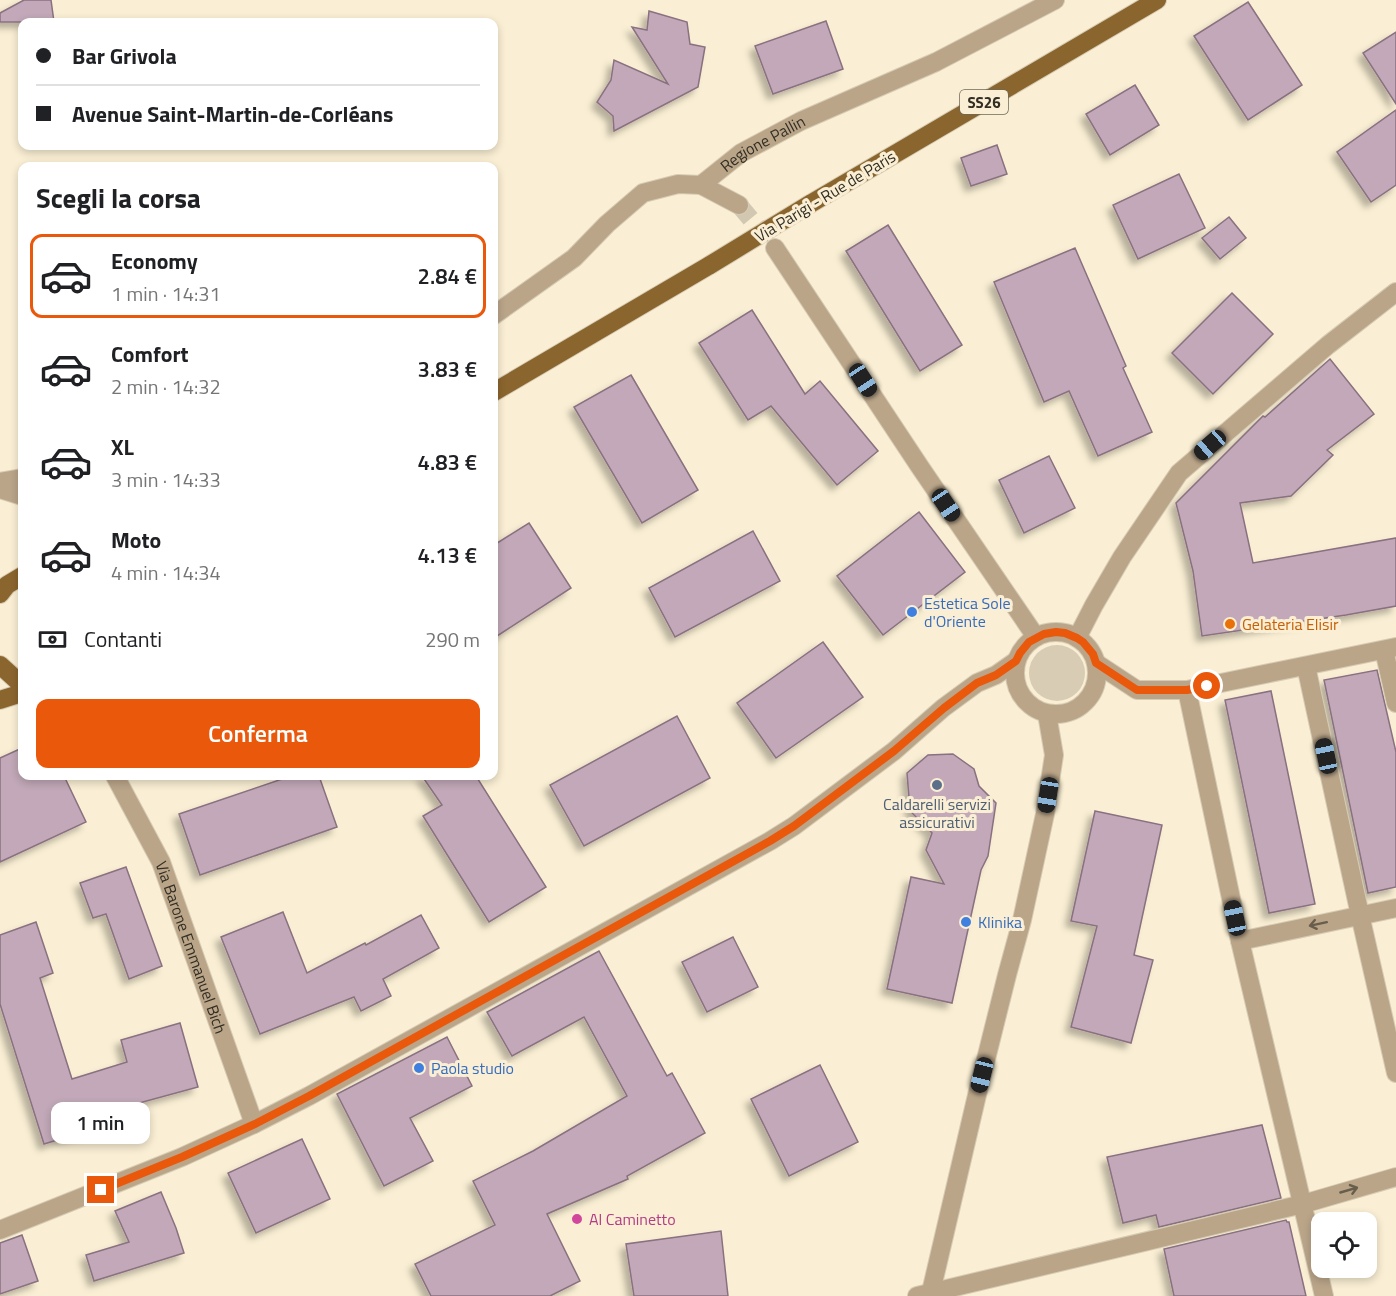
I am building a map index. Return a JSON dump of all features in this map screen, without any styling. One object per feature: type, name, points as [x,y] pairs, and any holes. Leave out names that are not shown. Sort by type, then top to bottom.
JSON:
[{"type":"main road","name":"Via Parigi - Rue de Paris","points":[[498,390],[1157,0]]},
{"type":"main road","points":[[0,594],[7,585],[18,578]]},
{"type":"main road","points":[[0,664],[18,681]]},
{"type":"main road","points":[[0,700],[18,694]]},
{"type":"street","name":"Regione Pallin","points":[[701,185],[741,153],[791,126],[936,62],[1055,0]]},
{"type":"street","points":[[498,312],[574,258],[607,224],[643,193],[678,184],[701,185],[739,205]]},
{"type":"street","points":[[775,248],[1036,637]]},
{"type":"street","points":[[1077,638],[1122,557],[1179,472],[1328,345],[1396,292]]},
{"type":"street","points":[[11,487],[18,504]]},
{"type":"street","points":[[1056,632],[1077,638],[1093,654],[1096,663],[1095,685],[1090,696],[1083,704],[1066,713],[1040,712],[1030,706],[1019,693],[1014,671],[1016,661],[1025,645],[1036,637],[1056,632]]},
{"type":"street","points":[[1096,663],[1137,690],[1187,690],[1390,649],[1396,703]]},
{"type":"street","points":[[0,1230],[182,1157],[255,1124],[770,841],[794,826],[894,751],[977,683],[996,675],[1016,661]]},
{"type":"street","points":[[1306,666],[1396,1073]]},
{"type":"street","points":[[1187,690],[1240,941],[1324,1296]]},
{"type":"street","points":[[1047,714],[1054,755],[1045,814],[1022,920],[926,1295],[1303,1204],[1396,1177]]},
{"type":"street","name":"Via Barone Emmanuel Bich","points":[[117,780],[161,862],[255,1124]]},
{"type":"street","points":[[1240,941],[1396,908]]},
{"type":"shaded area","points":[[1057,645],[1068,647],[1077,653],[1083,662],[1085,673],[1083,684],[1077,693],[1068,699],[1057,701],[1046,699],[1037,693],[1031,684],[1029,673],[1031,662],[1037,653],[1046,647]]},
{"type":"building","points":[[24,0],[51,0],[53,18],[18,18],[18,22],[0,22],[0,13]]},
{"type":"building","points":[[1248,2],[1302,85],[1248,120],[1194,36]]},
{"type":"building","points":[[649,11],[687,22],[690,44],[705,47],[698,87],[614,131],[613,116],[597,102],[611,80],[614,60],[668,84],[632,27],[647,30]]},
{"type":"building","points":[[826,21],[843,69],[773,94],[755,46]]},
{"type":"building","points":[[1396,32],[1396,104],[1363,53]]},
{"type":"building","points":[[1135,85],[1159,125],[1110,155],[1086,114]]},
{"type":"building","points":[[1396,110],[1396,185],[1371,202],[1337,152]]},
{"type":"building","points":[[997,145],[1007,174],[971,186],[961,158]]},
{"type":"building","points":[[1179,174],[1205,228],[1138,259],[1113,205]]},
{"type":"building","points":[[1229,217],[1246,238],[1220,259],[1202,238]]},
{"type":"building","points":[[888,225],[962,345],[920,371],[846,251]]},
{"type":"building","points":[[1075,248],[1126,366],[1123,368],[1152,432],[1098,456],[1069,391],[1044,402],[994,282]]},
{"type":"building","points":[[1232,293],[1273,334],[1213,394],[1172,353]]},
{"type":"building","points":[[752,310],[805,394],[820,381],[878,451],[837,485],[771,406],[748,420],[699,343]]},
{"type":"building","points":[[1330,359],[1374,414],[1327,450],[1333,455],[1291,496],[1240,503],[1253,563],[1396,538],[1396,606],[1202,636],[1193,571],[1176,503],[1263,416],[1265,417]]},
{"type":"building","points":[[631,375],[698,490],[642,523],[574,407]]},
{"type":"building","points":[[1049,456],[1075,508],[1024,533],[999,480]]},
{"type":"building","points":[[919,512],[965,572],[883,635],[837,576]]},
{"type":"building","points":[[529,523],[571,588],[498,635],[498,542]]},
{"type":"building","points":[[753,531],[780,581],[675,637],[649,588]]},
{"type":"building","points":[[823,642],[863,697],[776,758],[737,703]]},
{"type":"building","points":[[1377,670],[1396,752],[1396,887],[1368,893],[1324,680]]},
{"type":"building","points":[[1271,691],[1315,904],[1269,913],[1225,700]]},
{"type":"building","points":[[677,716],[710,778],[584,846],[550,785]]},
{"type":"building","points":[[18,750],[18,780],[66,780],[86,822],[0,862],[0,758]]},
{"type":"building","points":[[953,754],[974,769],[979,786],[996,803],[988,856],[981,870],[952,1003],[887,989],[911,877],[944,884],[926,850],[932,833],[912,813],[907,773],[928,755]]},
{"type":"building","points":[[279,780],[320,780],[337,827],[200,875],[179,814]]},
{"type":"building","points":[[425,780],[479,780],[546,887],[489,922],[423,816],[442,805]]},
{"type":"building","points":[[1095,811],[1162,825],[1134,955],[1153,960],[1131,1043],[1071,1027],[1097,926],[1071,921]]},
{"type":"building","points":[[126,867],[162,966],[129,979],[106,914],[93,918],[80,883]]},
{"type":"building","points":[[283,912],[307,973],[421,915],[439,948],[383,979],[391,996],[361,1011],[354,997],[260,1034],[221,937]]},
{"type":"building","points":[[36,922],[53,973],[40,978],[72,1079],[127,1062],[121,1040],[180,1023],[198,1087],[106,1112],[110,1124],[44,1144],[0,1004],[0,935]]},
{"type":"building","points":[[733,937],[758,987],[707,1012],[682,962]]},
{"type":"building","points":[[599,951],[667,1076],[672,1073],[705,1133],[627,1176],[628,1179],[547,1214],[580,1281],[550,1296],[431,1296],[415,1264],[495,1225],[473,1181],[533,1151],[627,1096],[584,1017],[512,1056],[487,1012]]},
{"type":"building","points":[[447,1037],[472,1086],[410,1118],[433,1161],[384,1186],[337,1094]]},
{"type":"building","points":[[820,1065],[858,1142],[789,1176],[751,1099]]},
{"type":"building","points":[[1262,1125],[1281,1198],[1159,1227],[1156,1215],[1123,1223],[1107,1157]]},
{"type":"building","points":[[302,1139],[330,1199],[256,1233],[228,1173]]},
{"type":"building","points":[[161,1192],[184,1253],[94,1281],[86,1255],[129,1242],[115,1211]]},
{"type":"building","points":[[1286,1220],[1289,1222],[1306,1296],[1174,1296],[1164,1249]]},
{"type":"building","points":[[721,1231],[728,1296],[634,1296],[626,1244]]},
{"type":"building","points":[[22,1235],[38,1281],[0,1294],[0,1243]]},
{"type":"tunnel","points":[[739,205],[775,248]]},
{"type":"place","name":"Estetica Sole d'Oriente","points":[[912,612]]},
{"type":"place","name":"Gelateria Elisir","points":[[1230,624]]},
{"type":"place","name":"Caldarelli servizi assicurativi","points":[[937,785]]},
{"type":"place","name":"Klinika","points":[[966,922]]},
{"type":"place","name":"Paola studio","points":[[419,1068]]},
{"type":"place","name":"Al Caminetto","points":[[577,1219]]},
{"type":"route","points":[[101,1190],[182,1157],[255,1124],[309,1096],[770,841],[794,826],[894,751],[977,683],[996,675],[1016,661],[1025,645],[1036,637],[1056,632],[1077,638],[1093,654],[1096,663],[1137,690],[1187,690],[1207,686]]}]
